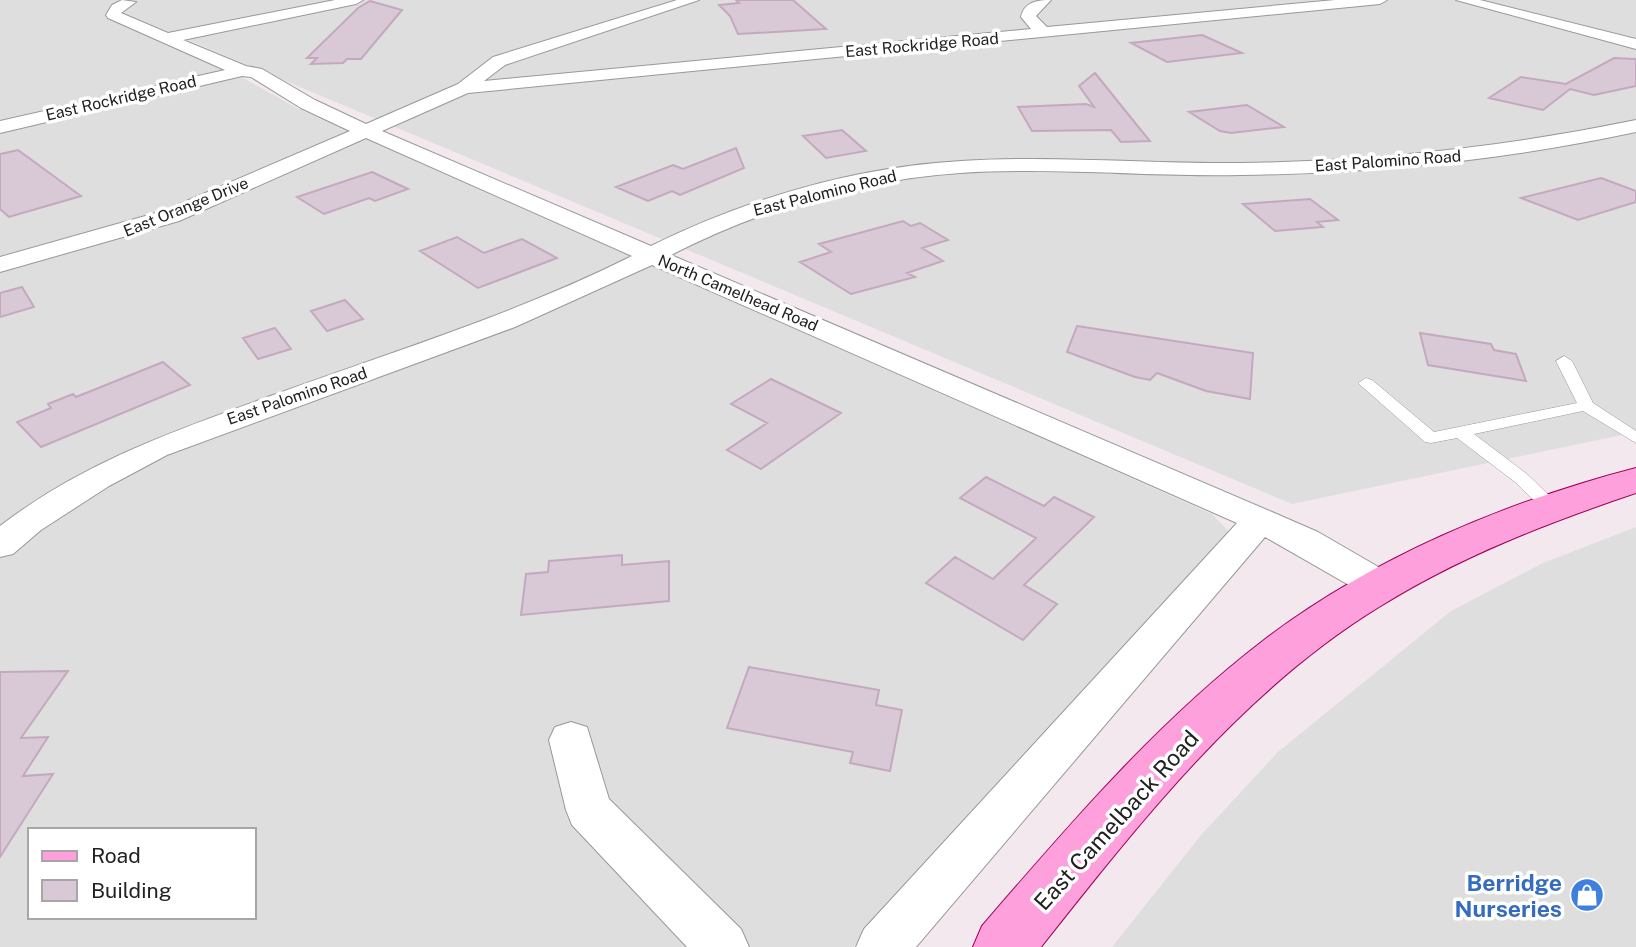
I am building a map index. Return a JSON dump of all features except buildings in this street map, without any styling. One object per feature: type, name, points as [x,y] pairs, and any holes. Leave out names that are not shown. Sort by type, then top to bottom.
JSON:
[{"type":"main road","name":"East Camelback Road","points":[[1003,947],[1167,757],[1252,678],[1326,619],[1381,586],[1481,536],[1636,480]]},
{"type":"street","points":[[168,38],[343,0]]},
{"type":"street","points":[[220,26],[315,10],[356,0]]},
{"type":"street","points":[[464,88],[499,61],[692,0]]},
{"type":"street","points":[[1044,0],[1029,12],[1028,17],[1044,33]]},
{"type":"street","name":"East Rockridge Road","points":[[464,88],[1380,0]]},
{"type":"street","points":[[1463,0],[1636,44]]},
{"type":"street","name":"North Camelhead Road","points":[[129,2],[117,8],[113,15],[242,71],[256,73],[308,104],[365,131],[1260,520],[1306,541],[1381,586]]},
{"type":"street","name":"East Rockridge Road","points":[[0,127],[242,71]]},
{"type":"street","name":"East Orange Drive","points":[[0,265],[171,216],[464,88]]},
{"type":"street","name":"East Palomino Road","points":[[0,545],[29,522],[156,448],[505,321],[760,207],[899,174],[1021,164],[1241,169],[1420,161],[1551,144],[1636,126]]},
{"type":"street","points":[[882,947],[1260,520]]},
{"type":"street","points":[[571,740],[589,810],[723,947]]},
{"type":"lane","points":[[1564,361],[1586,407],[1636,438]]},
{"type":"lane","points":[[1366,383],[1431,438],[1586,407]]},
{"type":"lane","points":[[1460,432],[1521,478],[1553,509]]},
{"type":"shaded area","points":[[0,0],[1636,0],[1636,432],[1292,504],[124,13],[105,15],[227,69],[295,107],[1212,514],[1230,533],[853,947],[0,947]]},
{"type":"shaded area","points":[[1636,527],[1636,947],[1112,947],[1201,835],[1278,752],[1451,611],[1543,563]]},
{"type":"place","name":"Berridge Nurseries","points":[[1587,895]]}]
